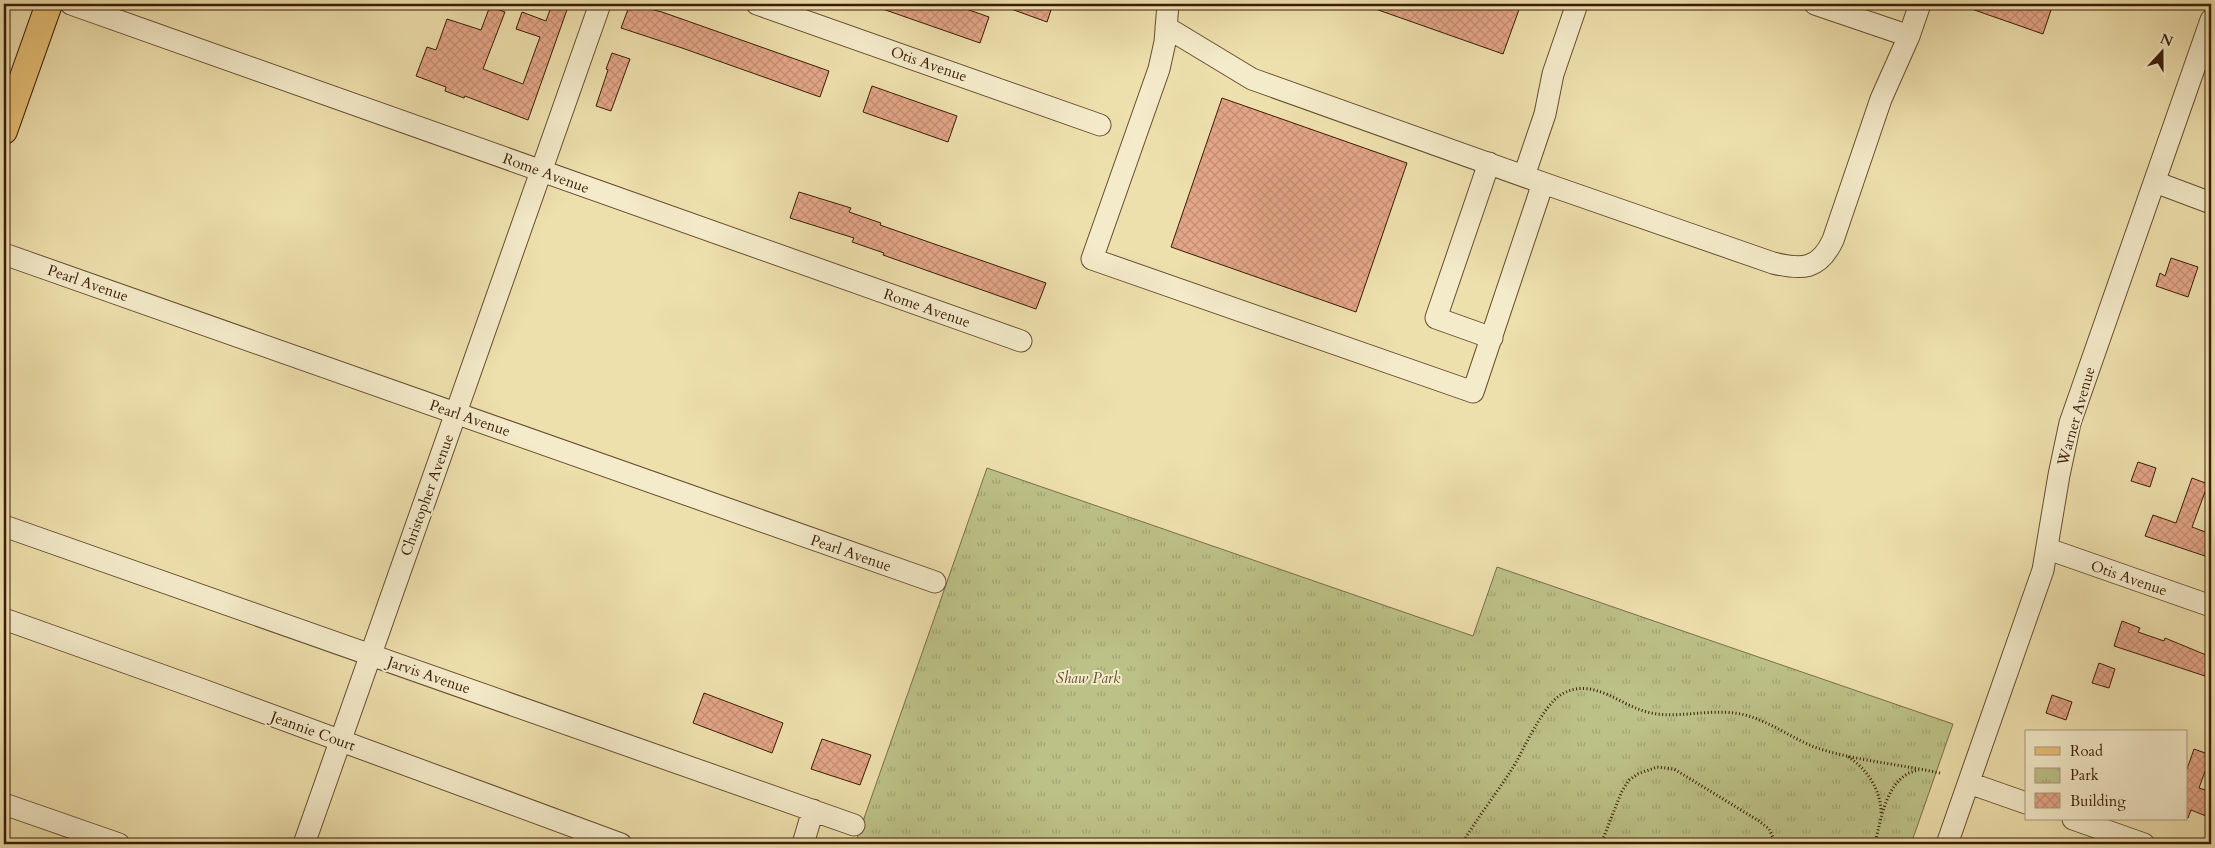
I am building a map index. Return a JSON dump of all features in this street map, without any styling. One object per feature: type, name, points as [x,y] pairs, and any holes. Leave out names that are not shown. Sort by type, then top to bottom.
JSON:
[{"type":"main road","points":[[4,131],[49,4]]},
{"type":"street","name":"Rome Avenue","points":[[71,4],[1020,341]]},
{"type":"street","name":"Christopher Avenue","points":[[304,844],[600,4]]},
{"type":"street","name":"Otis Avenue","points":[[757,4],[1100,125]]},
{"type":"street","points":[[1168,4],[1159,69],[1092,259],[1473,392],[1492,338],[1534,180],[1553,74],[1577,4]]},
{"type":"street","points":[[1815,4],[1909,36]]},
{"type":"street","points":[[1166,26],[1252,79],[1534,180],[1788,267],[1810,266],[1824,256],[1833,240],[1881,98],[1909,36],[1920,4]]},
{"type":"street","name":"Warner Avenue","points":[[1947,844],[2043,570],[2048,549],[2060,467],[2070,423],[2211,20]]},
{"type":"street","points":[[1489,163],[1436,318],[1492,338]]},
{"type":"street","points":[[2154,182],[2211,203]]},
{"type":"street","name":"Pearl Avenue","points":[[4,254],[935,582]]},
{"type":"street","name":"Jarvis Avenue","points":[[4,526],[854,825]]},
{"type":"street","name":"Otis Avenue","points":[[2048,549],[2211,606]]},
{"type":"street","name":"Jeannie Court","points":[[4,619],[621,844]]},
{"type":"street","points":[[1969,783],[2025,803]]},
{"type":"street","points":[[4,804],[119,844]]},
{"type":"street","points":[[803,844],[813,810]]},
{"type":"street","points":[[2076,820],[2144,844]]},
{"type":"path","points":[[1462,844],[1513,768],[1550,705],[1557,697],[1573,690],[1589,688],[1640,710],[1658,714],[1708,711],[1745,715],[1807,744],[1845,756],[1940,773]]},
{"type":"path","points":[[1845,756],[1857,764],[1874,786],[1880,802],[1881,817]]},
{"type":"path","points":[[1601,844],[1621,793],[1629,780],[1638,774],[1662,766],[1674,769],[1760,822],[1769,829],[1776,844]]},
{"type":"path","points":[[1875,844],[1881,817],[1889,796],[1898,782],[1908,774],[1925,770]]},
{"type":"green space","name":"Shaw Park","points":[[987,468],[1473,636],[1497,567],[1953,724],[1911,844],[855,844]]},
{"type":"building","points":[[552,4],[569,4],[528,120],[465,96],[464,98],[445,91],[446,87],[416,76],[427,47],[436,50],[447,19],[481,30],[490,6],[505,12],[483,69],[523,84],[540,37],[516,29],[522,12],[546,21]]},
{"type":"building","points":[[630,4],[662,12],[829,71],[820,97],[621,28]]},
{"type":"building","points":[[875,4],[952,4],[989,17],[980,43],[874,6]]},
{"type":"building","points":[[1000,4],[1053,4],[1047,22]]},
{"type":"building","points":[[1367,4],[1521,4],[1503,54],[1367,6]]},
{"type":"building","points":[[1963,4],[2053,4],[2043,34],[1963,6]]},
{"type":"building","points":[[612,53],[630,59],[611,111],[596,106]]},
{"type":"building","points":[[872,86],[957,116],[948,142],[863,112]]},
{"type":"building","points":[[1222,98],[1407,163],[1356,312],[1171,247]]},
{"type":"building","points":[[799,192],[851,208],[849,212],[881,223],[880,225],[1046,283],[1036,309],[883,255],[884,253],[852,242],[854,238],[790,218]]},
{"type":"building","points":[[2171,258],[2198,267],[2188,297],[2156,286],[2160,273],[2165,276]]},
{"type":"building","points":[[2138,462],[2156,468],[2150,487],[2131,481]]},
{"type":"building","points":[[2192,478],[2208,484],[2192,527],[2211,534],[2211,558],[2145,536],[2153,515],[2176,523]]},
{"type":"building","points":[[2122,621],[2140,628],[2138,632],[2164,641],[2165,638],[2211,657],[2211,678],[2114,646]]},
{"type":"building","points":[[2099,663],[2115,669],[2109,688],[2092,683]]},
{"type":"building","points":[[704,693],[783,723],[772,753],[693,723]]},
{"type":"building","points":[[2052,695],[2072,702],[2066,720],[2046,713]]},
{"type":"building","points":[[822,739],[871,755],[860,785],[811,769]]},
{"type":"building","points":[[2194,749],[2211,755],[2199,788],[2211,792],[2211,818],[2191,810],[2188,818],[2188,766]]}]
